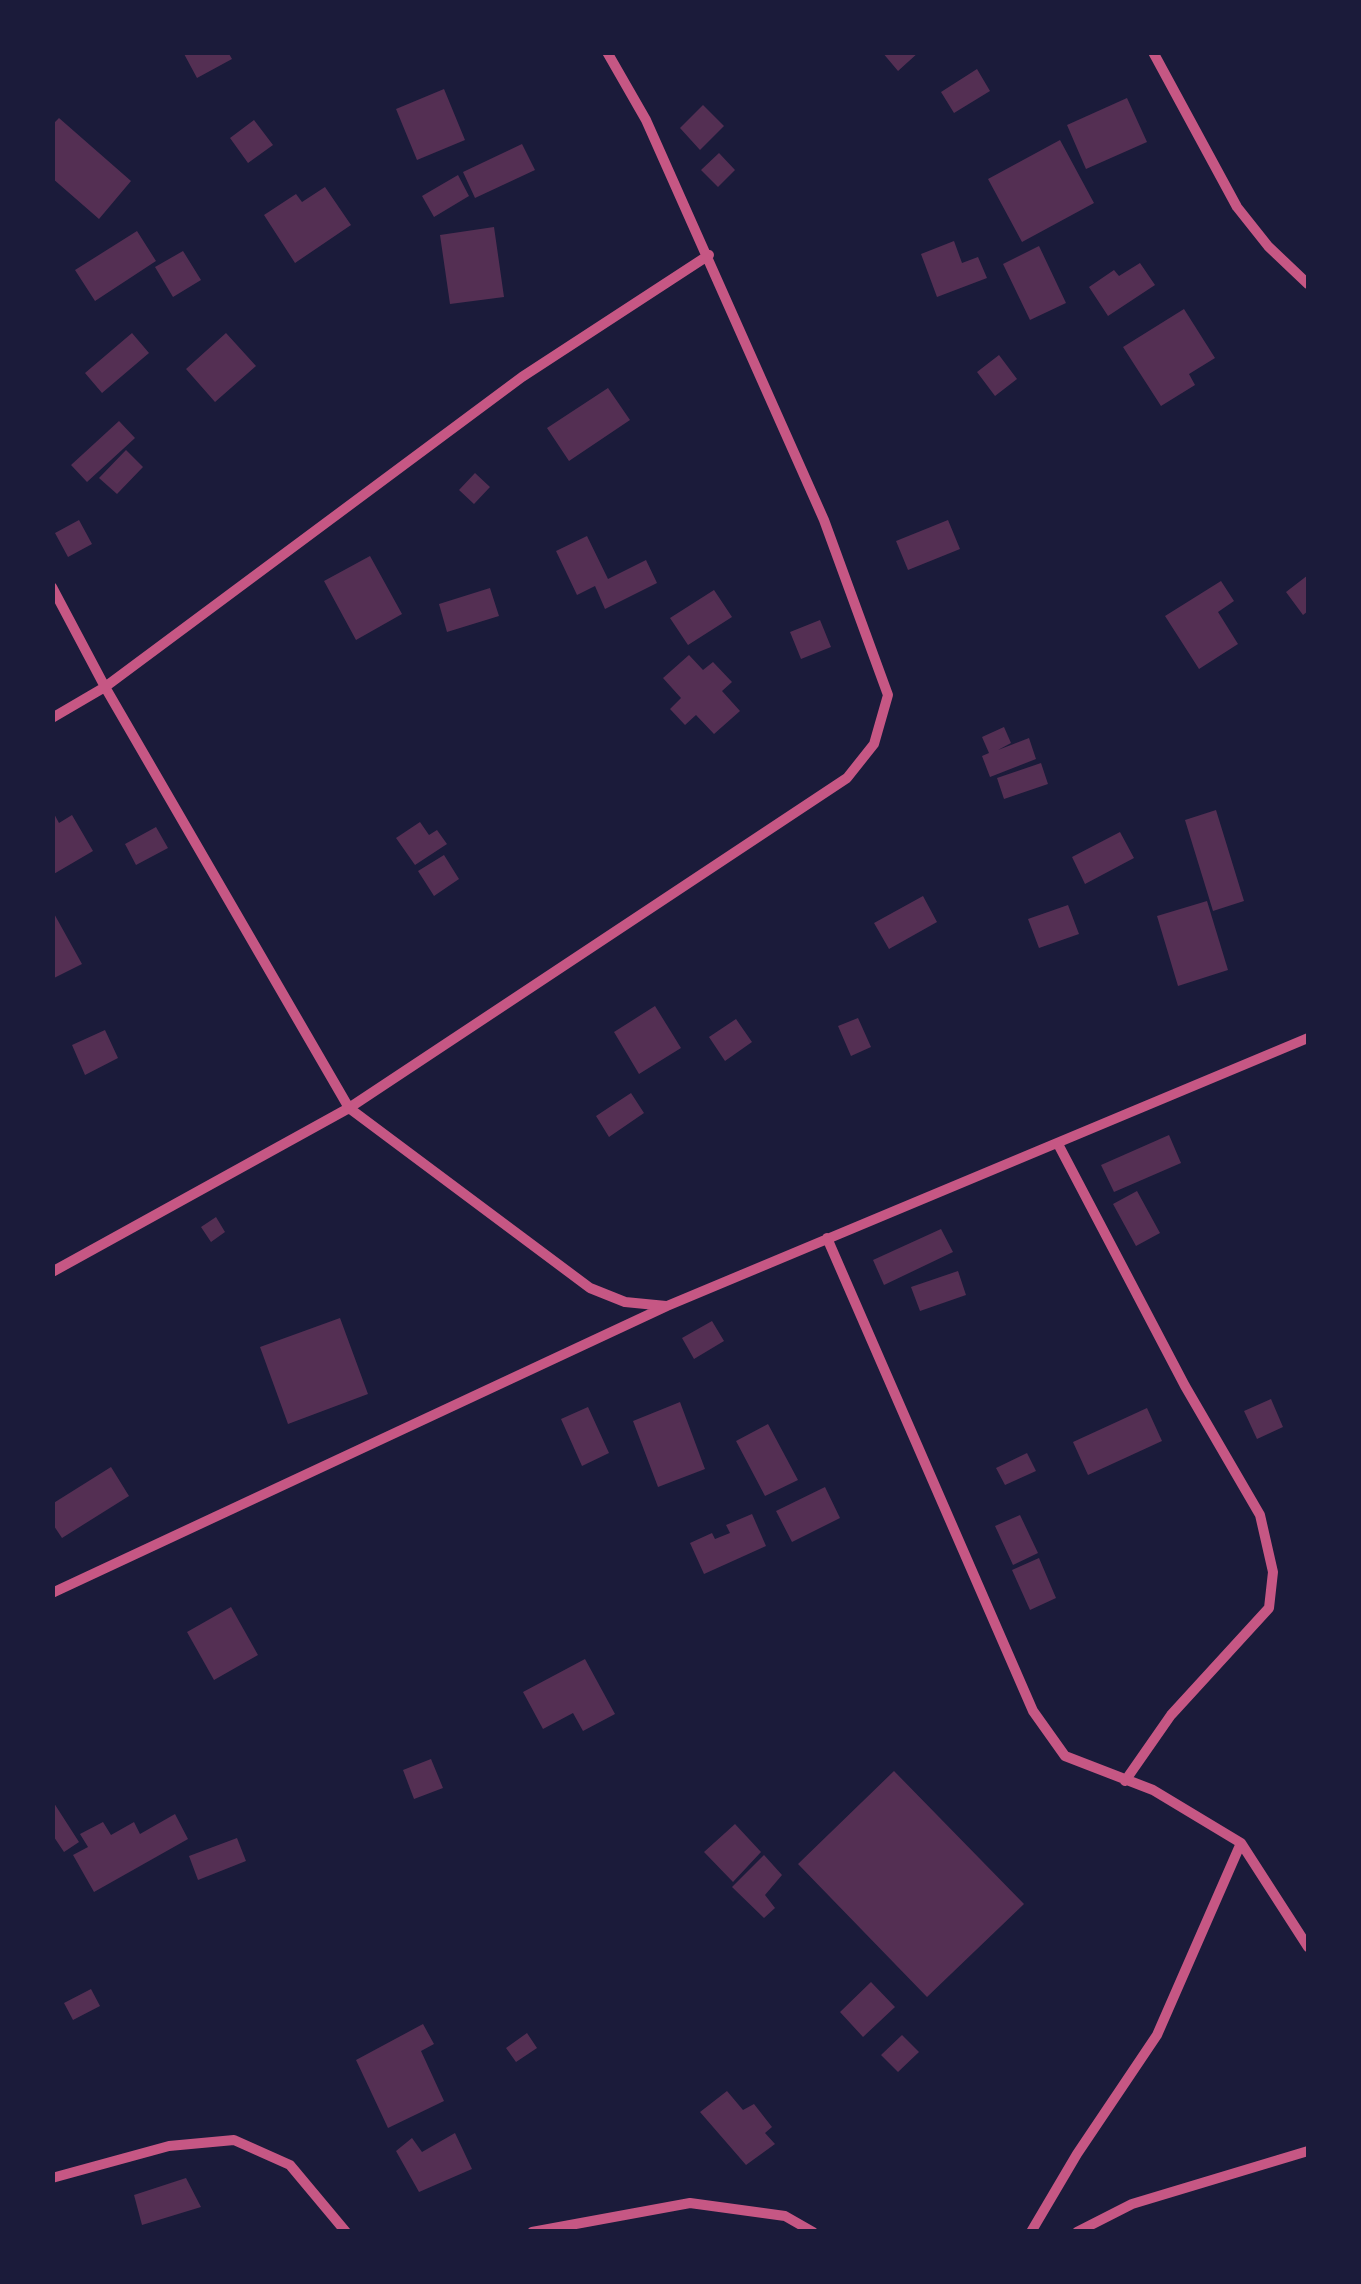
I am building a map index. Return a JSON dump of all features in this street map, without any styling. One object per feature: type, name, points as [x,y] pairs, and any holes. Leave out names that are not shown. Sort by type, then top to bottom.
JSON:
[{"type":"street","points":[[52,1272],[349,1108],[847,778],[874,744],[884,722],[888,695],[824,520],[646,120],[607,52]]},
{"type":"street","points":[[1153,52],[1237,207],[1268,246],[1308,284]]},
{"type":"street","points":[[52,718],[105,688],[522,377],[708,255]]},
{"type":"street","points":[[52,587],[105,688],[349,1108],[590,1288],[625,1302],[667,1306]]},
{"type":"street","points":[[52,1593],[667,1306],[1308,1038]]},
{"type":"street","points":[[1058,1144],[1186,1386],[1260,1515],[1273,1572],[1269,1608],[1171,1714],[1125,1781]]},
{"type":"street","points":[[827,1238],[1033,1712],[1065,1756],[1153,1790],[1242,1842],[1308,1947]]},
{"type":"street","points":[[1031,2232],[1076,2154],[1158,2036],[1242,1842]]},
{"type":"street","points":[[52,2178],[169,2146],[234,2140],[290,2166],[346,2232]]},
{"type":"street","points":[[1077,2232],[1132,2204],[1308,2151]]},
{"type":"street","points":[[532,2232],[690,2203],[785,2216],[812,2232]]},
{"type":"building","points":[[183,52],[228,52],[232,59],[197,78]]},
{"type":"building","points":[[882,52],[919,52],[898,71]]},
{"type":"building","points":[[977,69],[990,91],[954,113],[941,92]]},
{"type":"building","points":[[444,89],[465,140],[417,160],[396,109]]},
{"type":"building","points":[[1127,98],[1147,142],[1086,169],[1067,125]]},
{"type":"building","points":[[703,105],[724,126],[700,150],[680,128]]},
{"type":"building","points":[[59,118],[131,181],[99,219],[52,178],[52,125]]},
{"type":"building","points":[[254,120],[273,145],[248,163],[230,138]]},
{"type":"building","points":[[1060,140],[1094,203],[1022,242],[988,179]]},
{"type":"building","points":[[522,144],[535,170],[475,198],[463,172]]},
{"type":"building","points":[[719,153],[735,170],[718,187],[701,170]]},
{"type":"building","points":[[458,175],[469,196],[434,217],[422,196]]},
{"type":"building","points":[[325,187],[351,225],[295,263],[264,215],[296,194],[302,202]]},
{"type":"building","points":[[494,227],[504,297],[450,304],[440,235]]},
{"type":"building","points":[[137,231],[156,261],[95,301],[75,270]]},
{"type":"building","points":[[954,241],[962,263],[978,257],[987,278],[937,297],[921,254]]},
{"type":"building","points":[[1039,246],[1066,303],[1030,320],[1003,264]]},
{"type":"building","points":[[183,251],[201,280],[173,297],[155,267]]},
{"type":"building","points":[[1140,263],[1155,285],[1108,316],[1089,287],[1114,270],[1119,276]]},
{"type":"building","points":[[1184,309],[1215,358],[1189,374],[1195,385],[1161,406],[1123,347]]},
{"type":"building","points":[[132,333],[149,353],[102,393],[85,373]]},
{"type":"building","points":[[226,333],[256,366],[215,402],[186,369]]},
{"type":"building","points":[[999,355],[1017,379],[995,396],[977,372]]},
{"type":"building","points":[[608,388],[630,420],[569,461],[547,428]]},
{"type":"building","points":[[119,421],[135,438],[87,482],[71,465]]},
{"type":"building","points":[[126,450],[143,467],[117,494],[99,478]]},
{"type":"building","points":[[475,473],[490,487],[474,504],[459,490]]},
{"type":"building","points":[[79,520],[92,544],[68,557],[55,533]]},
{"type":"building","points":[[948,520],[960,549],[908,570],[896,541]]},
{"type":"building","points":[[587,536],[608,579],[646,560],[657,583],[605,609],[595,586],[577,595],[556,551]]},
{"type":"building","points":[[370,556],[402,614],[356,640],[324,581]]},
{"type":"building","points":[[1308,575],[1308,611],[1303,615],[1286,592]]},
{"type":"building","points":[[1221,581],[1234,601],[1218,612],[1238,644],[1199,669],[1165,616]]},
{"type":"building","points":[[490,588],[499,616],[447,632],[439,604]]},
{"type":"building","points":[[714,590],[732,617],[688,645],[670,618]]},
{"type":"building","points":[[820,620],[831,647],[801,659],[790,632]]},
{"type":"building","points":[[689,655],[703,670],[713,662],[732,682],[722,691],[740,711],[714,734],[696,715],[685,725],[670,709],[681,698],[663,678]]},
{"type":"building","points":[[1004,727],[1011,743],[998,750],[1029,738],[1036,759],[990,777],[982,756],[989,753],[982,737]]},
{"type":"building","points":[[1041,763],[1048,784],[1004,799],[997,778]]},
{"type":"building","points":[[52,810],[59,823],[72,815],[93,851],[52,875]]},
{"type":"building","points":[[1216,810],[1244,901],[1213,911],[1185,820]]},
{"type":"building","points":[[420,822],[429,835],[437,830],[447,844],[415,865],[396,838]]},
{"type":"building","points":[[156,827],[168,848],[136,865],[125,844]]},
{"type":"building","points":[[1120,832],[1134,858],[1085,884],[1072,857]]},
{"type":"building","points":[[444,855],[459,879],[434,896],[418,871]]},
{"type":"building","points":[[923,896],[937,922],[889,949],[874,923]]},
{"type":"building","points":[[1207,901],[1228,970],[1178,986],[1157,916]]},
{"type":"building","points":[[1068,905],[1079,934],[1039,948],[1028,919]]},
{"type":"building","points":[[52,910],[82,964],[52,979]]},
{"type":"building","points":[[655,1006],[681,1048],[639,1074],[614,1032]]},
{"type":"building","points":[[858,1018],[871,1047],[851,1056],[838,1026]]},
{"type":"building","points":[[736,1019],[752,1042],[725,1061],[709,1037]]},
{"type":"building","points":[[105,1030],[118,1058],[85,1075],[72,1045]]},
{"type":"building","points":[[631,1093],[644,1113],[609,1137],[596,1116]]},
{"type":"building","points":[[1169,1135],[1181,1163],[1114,1192],[1101,1165]]},
{"type":"building","points":[[1137,1191],[1160,1233],[1136,1246],[1113,1204]]},
{"type":"building","points":[[216,1217],[225,1232],[211,1242],[201,1227]]},
{"type":"building","points":[[941,1229],[953,1252],[884,1285],[873,1260]]},
{"type":"building","points":[[958,1271],[966,1295],[920,1311],[911,1287]]},
{"type":"building","points":[[340,1318],[368,1394],[288,1424],[260,1347]]},
{"type":"building","points":[[712,1321],[724,1341],[694,1359],[682,1338]]},
{"type":"building","points":[[1271,1399],[1283,1427],[1257,1439],[1244,1411]]},
{"type":"building","points":[[680,1402],[705,1469],[658,1487],[633,1421]]},
{"type":"building","points":[[588,1407],[609,1453],[582,1466],[561,1419]]},
{"type":"building","points":[[1147,1408],[1162,1441],[1088,1475],[1073,1442]]},
{"type":"building","points":[[768,1424],[798,1480],[765,1496],[736,1441]]},
{"type":"building","points":[[1027,1453],[1036,1471],[1005,1485],[996,1468]]},
{"type":"building","points":[[111,1467],[129,1496],[62,1538],[52,1523],[52,1504]]},
{"type":"building","points":[[825,1487],[840,1518],[792,1542],[776,1511]]},
{"type":"building","points":[[752,1514],[766,1546],[704,1574],[690,1543],[712,1533],[715,1539],[730,1533],[726,1525]]},
{"type":"building","points":[[1020,1515],[1038,1553],[1013,1565],[995,1526]]},
{"type":"building","points":[[1039,1558],[1056,1598],[1030,1610],[1012,1570]]},
{"type":"building","points":[[231,1607],[258,1655],[214,1680],[187,1632]]},
{"type":"building","points":[[585,1659],[615,1714],[583,1731],[573,1713],[543,1729],[523,1692]]},
{"type":"building","points":[[431,1759],[443,1788],[414,1799],[403,1770]]},
{"type":"building","points":[[894,1771],[1024,1904],[927,1997],[798,1864]]},
{"type":"building","points":[[52,1800],[79,1842],[64,1852],[52,1834]]},
{"type":"building","points":[[175,1814],[188,1839],[94,1892],[73,1855],[88,1847],[80,1834],[103,1822],[111,1835],[134,1822],[140,1834]]},
{"type":"building","points":[[735,1824],[761,1852],[733,1882],[704,1852]]},
{"type":"building","points":[[237,1838],[246,1861],[198,1880],[189,1856]]},
{"type":"building","points":[[764,1855],[782,1875],[765,1895],[775,1908],[764,1918],[732,1887]]},
{"type":"building","points":[[871,1982],[895,2007],[863,2037],[840,2012]]},
{"type":"building","points":[[91,1989],[100,2006],[73,2020],[64,2003]]},
{"type":"building","points":[[423,2024],[434,2044],[421,2051],[444,2101],[388,2128],[356,2060]]},
{"type":"building","points":[[527,2033],[537,2048],[516,2062],[506,2048]]},
{"type":"building","points":[[902,2035],[919,2052],[898,2072],[881,2055]]},
{"type":"building","points":[[727,2091],[743,2110],[754,2104],[772,2127],[765,2133],[775,2144],[746,2165],[700,2112]]},
{"type":"building","points":[[455,2133],[472,2169],[419,2192],[396,2151],[412,2138],[422,2152]]},
{"type":"building","points":[[186,2178],[201,2207],[142,2225],[134,2195]]}]
